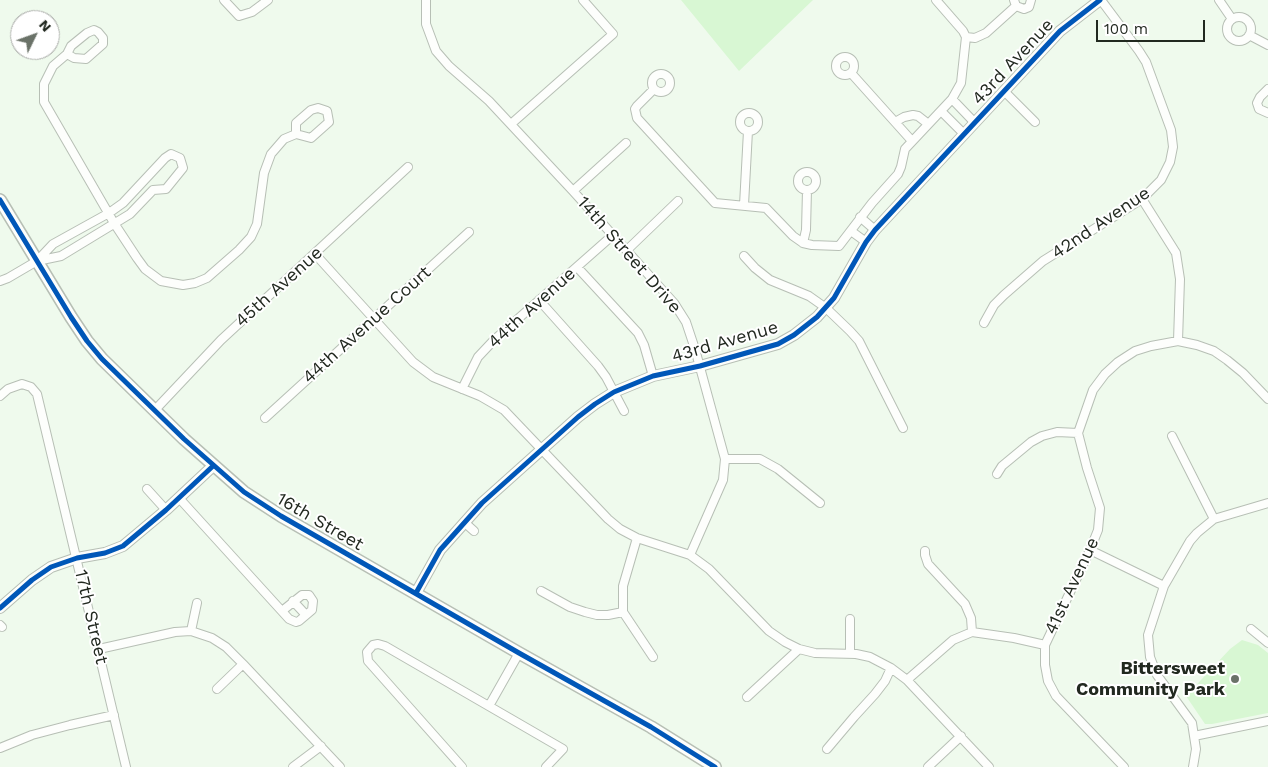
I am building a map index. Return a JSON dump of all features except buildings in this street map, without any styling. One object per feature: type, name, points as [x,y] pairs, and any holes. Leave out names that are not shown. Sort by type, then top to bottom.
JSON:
[{"type":"main road","name":"16th Street","points":[[0,200],[87,341],[154,411],[213,466],[259,503],[671,738],[715,767]]},
{"type":"street","points":[[224,0],[239,16],[252,12],[268,0]]},
{"type":"street","name":"14th Street Drive","points":[[426,0],[426,24],[436,51],[449,66],[489,100],[573,191],[674,303],[686,322],[725,458],[724,480],[690,555]]},
{"type":"street","points":[[511,124],[612,34],[583,0]]},
{"type":"street","points":[[654,89],[635,109],[637,118],[715,203],[766,208],[793,236],[803,243],[838,246],[860,217],[898,174],[903,162],[905,148],[952,99],[958,89],[962,75],[966,37],[936,0]]},
{"type":"street","points":[[966,37],[975,38],[986,33],[1015,3],[1021,9],[1030,5],[1031,0]]},
{"type":"street","name":"43rd Avenue","points":[[416,593],[440,550],[482,503],[578,417],[614,392],[653,376],[700,366],[778,344],[808,325],[834,298],[866,242],[875,230],[1060,31],[1101,0]]},
{"type":"street","name":"42nd Avenue","points":[[984,323],[994,305],[1004,294],[1044,261],[1142,199],[1161,180],[1170,162],[1173,147],[1171,130],[1146,62],[1101,0]]},
{"type":"street","points":[[1219,0],[1232,19]]},
{"type":"street","points":[[1240,18],[1247,21],[1251,28],[1249,35],[1240,41],[1232,39],[1227,29],[1232,19],[1240,18]]},
{"type":"street","points":[[68,54],[74,58],[86,59],[103,44],[102,38],[94,30],[87,32],[71,46],[68,54],[53,66],[47,76],[44,84],[44,102],[114,223],[145,269],[161,281],[182,285],[195,283],[207,278],[251,238],[257,224],[264,173],[267,163],[277,146],[284,139],[296,134],[311,138],[329,122],[327,111],[318,108],[311,110],[296,123],[296,134]]},
{"type":"street","points":[[1249,35],[1268,45]]},
{"type":"street","points":[[851,73],[912,141]]},
{"type":"street","points":[[1268,89],[1257,103],[1259,109],[1268,113]]},
{"type":"street","name":"43rd Avenue","points":[[1004,92],[1035,122]]},
{"type":"street","points":[[952,99],[975,123]]},
{"type":"street","points":[[941,111],[964,134]]},
{"type":"street","points":[[895,122],[904,117],[918,116],[927,124]]},
{"type":"street","points":[[744,205],[748,131]]},
{"type":"street","points":[[573,191],[626,143]]},
{"type":"street","points":[[0,281],[37,261],[53,244],[109,213],[123,203],[165,158],[171,154],[180,158],[183,168],[166,189],[153,190],[130,214],[61,256],[37,261]]},
{"type":"street","name":"45th Avenue","points":[[154,411],[221,340],[408,167]]},
{"type":"street","points":[[144,181],[153,190]]},
{"type":"street","points":[[803,243],[806,230],[807,190]]},
{"type":"street","points":[[1142,199],[1176,253],[1180,279],[1178,341]]},
{"type":"street","points":[[627,250],[678,202]]},
{"type":"street","points":[[860,217],[875,230]]},
{"type":"street","points":[[851,231],[866,242]]},
{"type":"street","name":"44th Avenue Court","points":[[264,418],[469,232]]},
{"type":"street","name":"44th Avenue","points":[[462,389],[478,357],[494,340],[612,235]]},
{"type":"street","points":[[315,254],[426,373],[480,396],[504,410],[608,519],[620,529],[637,538],[690,555],[709,569],[769,631],[799,650],[870,657],[891,668],[907,680],[989,767]]},
{"type":"street","points":[[744,256],[761,274],[770,280],[809,296],[826,308],[859,341],[903,428]]},
{"type":"street","points":[[577,267],[638,333],[644,345],[653,376]]},
{"type":"street","points":[[540,300],[598,366],[624,411]]},
{"type":"street","points":[[997,474],[1002,466],[1031,442],[1042,436],[1057,432],[1078,433],[1093,390],[1111,368],[1135,351],[1151,346],[1178,341],[1197,345],[1214,352],[1228,360],[1243,373],[1268,399]]},
{"type":"street","name":"17th Street","points":[[0,396],[8,389],[22,384],[31,386],[37,394],[126,767]]},
{"type":"street","name":"41st Avenue","points":[[972,632],[1045,645],[1098,530],[1100,508],[1084,459],[1078,433]]},
{"type":"street","points":[[1172,436],[1214,519]]},
{"type":"street","points":[[725,458],[760,459],[778,469],[820,503]]},
{"type":"street","points":[[1,606],[42,573],[63,562],[104,553],[123,546],[166,510],[213,466]]},
{"type":"street","points":[[147,489],[166,510]]},
{"type":"street","points":[[178,498],[289,619],[296,622],[306,615],[313,607],[313,601],[306,594],[302,595],[282,611]]},
{"type":"street","points":[[1193,767],[1196,749],[1192,722],[1164,686],[1150,657],[1148,634],[1164,586],[1190,541],[1214,519],[1268,503]]},
{"type":"street","points":[[464,522],[474,531]]},
{"type":"street","points":[[637,538],[624,586],[623,612],[653,657]]},
{"type":"street","points":[[1090,550],[1164,586]]},
{"type":"street","points":[[907,680],[953,640],[972,632],[971,618],[965,604],[928,564],[925,551]]},
{"type":"street","points":[[541,591],[570,607],[585,612],[608,615],[623,612]]},
{"type":"street","points":[[293,601],[306,615]]},
{"type":"street","points":[[191,631],[197,603]]},
{"type":"street","points":[[850,619],[850,654]]},
{"type":"street","points":[[1251,629],[1268,643]]},
{"type":"street","points":[[99,649],[176,632],[191,631],[212,638],[226,647],[243,664],[340,767]]},
{"type":"street","points":[[462,767],[372,668],[368,661],[367,652],[373,645],[385,646],[563,749],[546,767]]},
{"type":"street","points":[[1045,645],[1044,664],[1048,681],[1056,696],[1124,767]]},
{"type":"street","points":[[747,697],[799,650]]},
{"type":"street","points":[[489,706],[519,653]]},
{"type":"street","points":[[217,689],[243,664]]},
{"type":"street","points":[[827,749],[875,694],[885,681],[891,668]]},
{"type":"street","points":[[0,748],[32,735],[114,715]]},
{"type":"street","points":[[1194,736],[1254,726],[1268,721]]},
{"type":"street","points":[[928,767],[961,736]]},
{"type":"street","points":[[293,767],[321,746]]},
{"type":"green space","points":[[681,0],[813,0],[739,71]]},
{"type":"green space","name":"Bittersweet Community Park","points":[[1242,640],[1258,645],[1268,653],[1268,713],[1205,724],[1186,696],[1230,649]]},
{"type":"cycle path","points":[[416,593],[440,550],[482,503],[595,404],[614,392],[653,376],[700,366],[778,344],[794,335],[817,317],[834,298],[866,242],[875,230],[1060,31],[1100,0]]},
{"type":"cycle path","points":[[0,200],[71,317],[102,359],[184,439],[244,492],[281,516],[651,727],[715,767]]},
{"type":"cycle path","points":[[0,608],[32,580],[51,567],[77,558],[105,553],[123,546],[166,510],[213,466]]},
{"type":"place","name":"Bittersweet Community Park","points":[[1235,679]]}]
